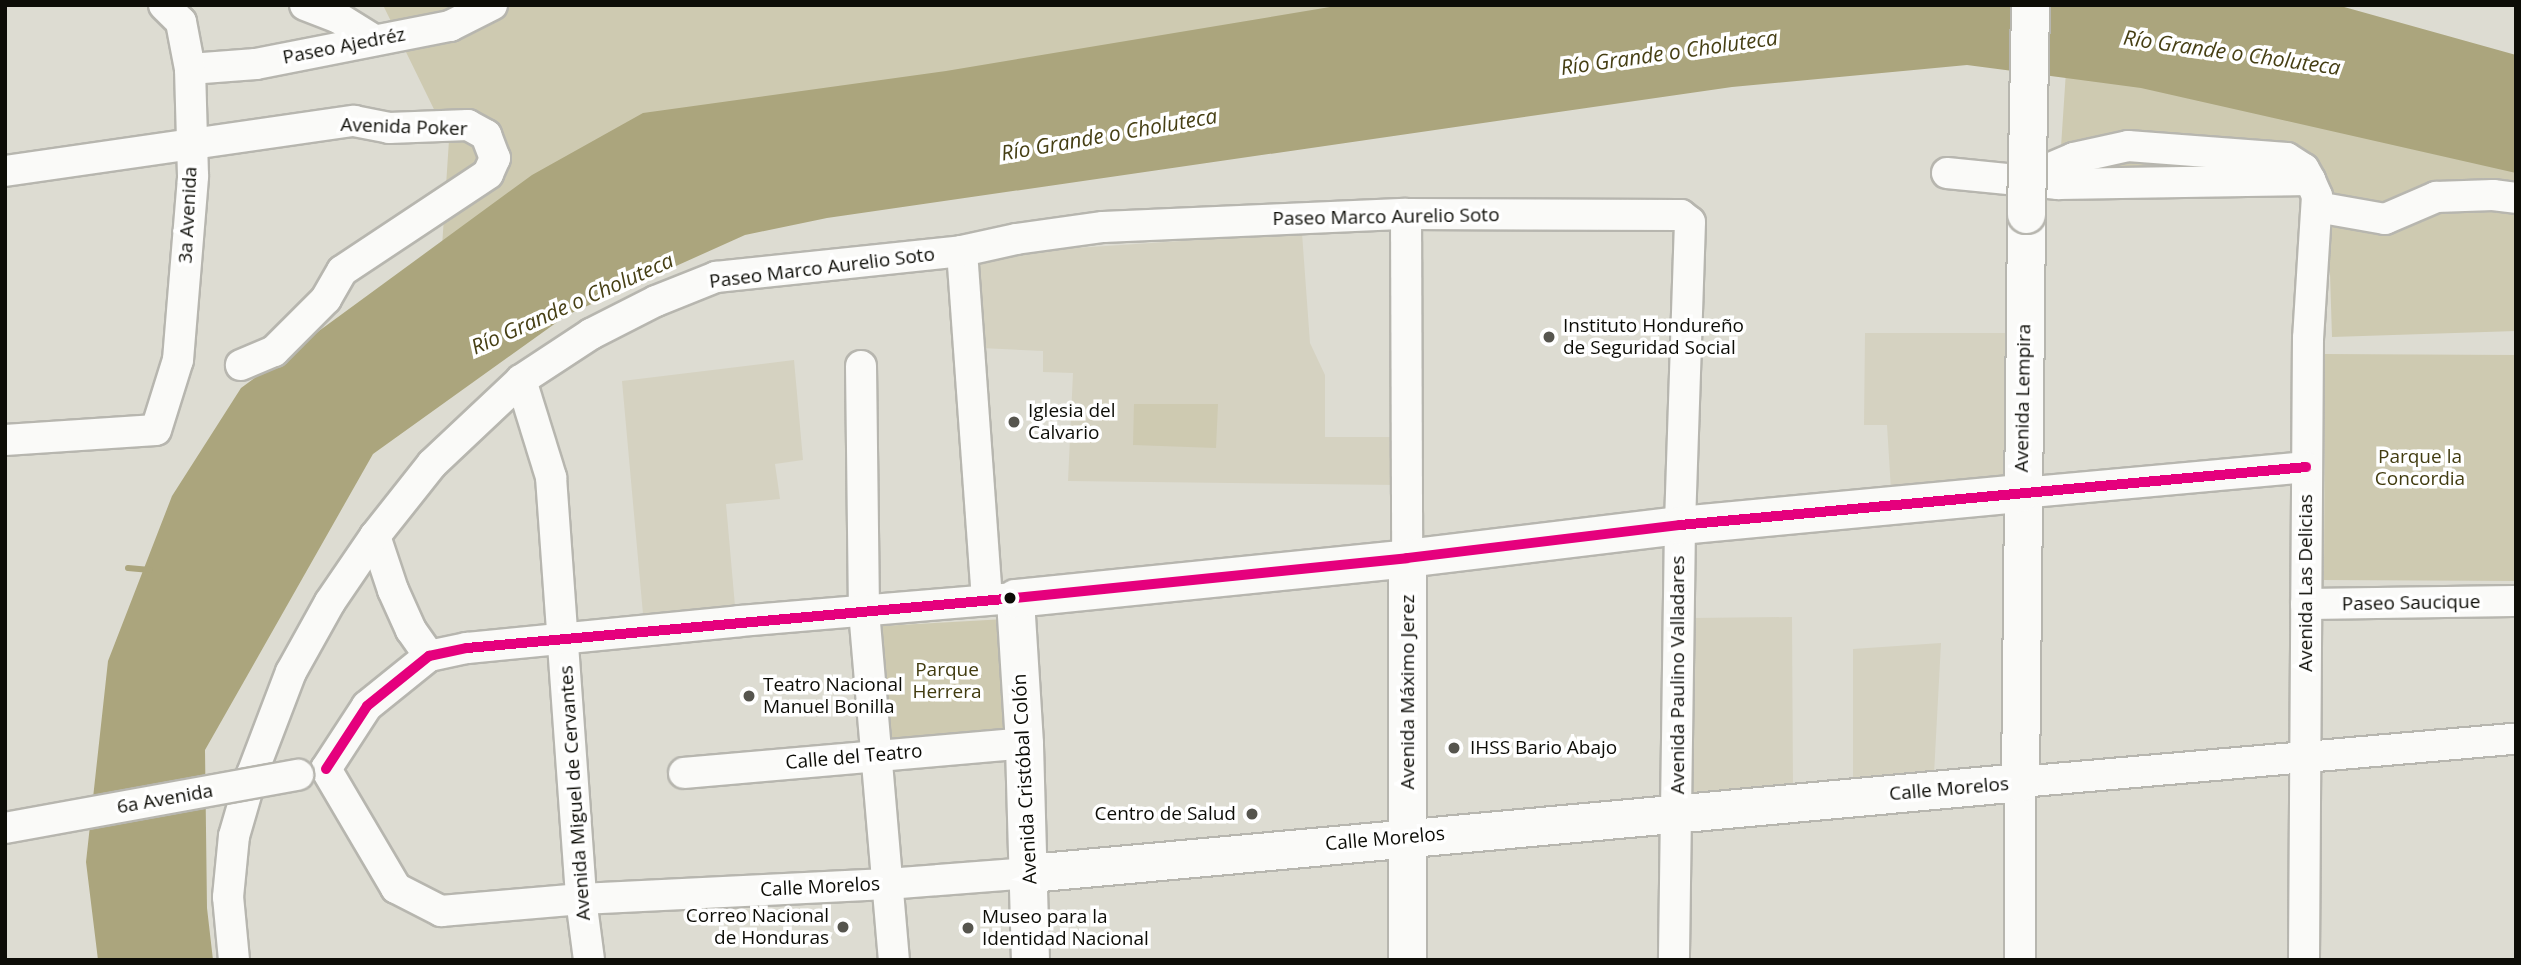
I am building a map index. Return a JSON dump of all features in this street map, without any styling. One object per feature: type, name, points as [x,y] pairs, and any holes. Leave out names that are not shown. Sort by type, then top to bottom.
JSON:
[{"type":"main road","name":"Avenida Lempira","points":[[2020,782],[2021,493],[2030,5]]},
{"type":"main road","points":[[1001,599],[1408,558],[1679,525],[2021,493]]},
{"type":"main road","name":"Avenida Máximo Jerez","points":[[1407,960],[1408,558]]},
{"type":"main road","name":"Avenida Cristóbal Colón","points":[[1001,599],[1024,743],[1030,873],[1030,960]]},
{"type":"main road","name":"Calle Morelos","points":[[1030,873],[1409,836],[2020,782]]},
{"type":"street","name":"3a Avenida","points":[[5,440],[156,430],[178,360],[193,177],[190,145],[190,69],[181,22],[164,5]]},
{"type":"street","points":[[305,5],[337,18],[374,40]]},
{"type":"street","name":"Paseo Ajedréz","points":[[190,69],[256,64],[450,26],[492,5]]},
{"type":"street","name":"Avenida Poker","points":[[5,171],[354,121],[389,128],[468,125],[486,135],[495,158],[488,174],[342,271],[326,299],[274,351],[241,365]]},
{"type":"street","points":[[1947,173],[2028,198],[2058,184],[2314,194],[2385,219],[2436,197],[2493,195],[2516,198]]},
{"type":"street","name":"Avenida Las Delicias","points":[[2304,960],[2307,756],[2306,467],[2314,194]]},
{"type":"street","name":"Paseo Marco Aurelio Soto","points":[[234,960],[228,897],[234,836],[252,774],[291,672],[330,602],[375,536],[432,464],[521,380],[591,334],[656,301],[716,277],[962,251],[1016,239],[1103,227],[1406,214],[1681,215],[1690,222]]},
{"type":"street","name":"Avenida Máximo Jerez","points":[[1406,214],[1408,558]]},
{"type":"street","name":"Avenida Paulino Valladares","points":[[1674,960],[1679,525],[1690,222]]},
{"type":"street","name":"Avenida Cristóbal Colón","points":[[962,251],[1001,599]]},
{"type":"street","points":[[861,366],[864,611],[894,960]]},
{"type":"street","name":"Avenida Miguel de Cervantes","points":[[521,380],[551,477],[580,899],[589,960]]},
{"type":"street","points":[[2021,493],[2306,467]]},
{"type":"street","points":[[375,536],[393,590],[411,630],[429,656]]},
{"type":"street","points":[[312,772],[367,706],[429,656],[467,648],[1001,599]]},
{"type":"street","name":"Paseo Saucique","points":[[2306,604],[2516,601]]},
{"type":"street","name":"Calle Morelos","points":[[2020,782],[2516,739]]},
{"type":"street","name":"Calle del Teatro","points":[[684,773],[1024,743]]},
{"type":"street","name":"Calle Morelos","points":[[312,772],[396,888],[441,911],[580,899],[887,884],[1030,873]]},
{"type":"street","name":"6a Avenida","points":[[5,828],[312,772]]},
{"type":"street","name":"Avenida Lempira","points":[[2020,782],[2020,960]]},
{"type":"shaded area","points":[[1302,233],[1310,343],[1325,375],[1325,437],[1399,437],[1398,485],[1068,481],[1073,373],[1043,372],[1043,351],[981,348],[970,255]]},
{"type":"shaded area","points":[[1865,333],[2009,333],[2008,478],[1891,490],[1887,425],[1864,425]]},
{"type":"shaded area","points":[[794,360],[803,460],[775,464],[780,499],[726,504],[735,606],[643,614],[622,381]]},
{"type":"shaded area","points":[[1792,617],[1793,789],[1689,797],[1692,618]]},
{"type":"shaded area","points":[[1941,643],[1934,774],[1853,779],[1853,649]]},
{"type":"green space","points":[[383,5],[1728,5],[1197,98],[437,324],[449,140]]},
{"type":"green space","points":[[2068,41],[2516,148],[2516,331],[2332,337],[2328,210],[2296,188],[2234,183],[2197,162],[2059,177]]},
{"type":"green space","name":"Parque la Concordia","points":[[2325,354],[2516,355],[2516,581],[2324,580]]},
{"type":"green space","points":[[1134,404],[1218,404],[1216,448],[1133,445]]},
{"type":"green space","name":"Parque Herrera","points":[[1005,619],[1012,735],[889,742],[882,626]]},
{"type":"water","name":"Río Grande o Choluteca","points":[[1342,5],[2337,5],[2516,55],[2516,173],[2141,88],[1967,65],[1732,87],[827,218],[745,235],[567,315],[373,454],[205,750],[207,908],[213,960],[98,960],[86,862],[108,661],[172,496],[241,388],[532,175],[643,113],[946,71]]},
{"type":"waterway","points":[[128,568],[150,570]]},
{"type":"transit line","points":[[326,769],[367,706],[429,656],[467,648],[1015,598],[1407,558],[1680,525],[2306,467]]},
{"type":"place","name":"Instituto Hondureño de Seguridad Social","points":[[1549,337]]},
{"type":"place","name":"Iglesia del Calvario","points":[[1014,422]]},
{"type":"place","name":"Teatro Nacional Manuel Bonilla","points":[[749,696]]},
{"type":"place","name":"IHSS Bario Abajo","points":[[1454,748]]},
{"type":"place","name":"Centro de Salud","points":[[1252,814]]},
{"type":"place","name":"Correo Nacional de Honduras","points":[[843,927]]},
{"type":"place","name":"Museo para la Identidad Nacional","points":[[968,928]]}]
